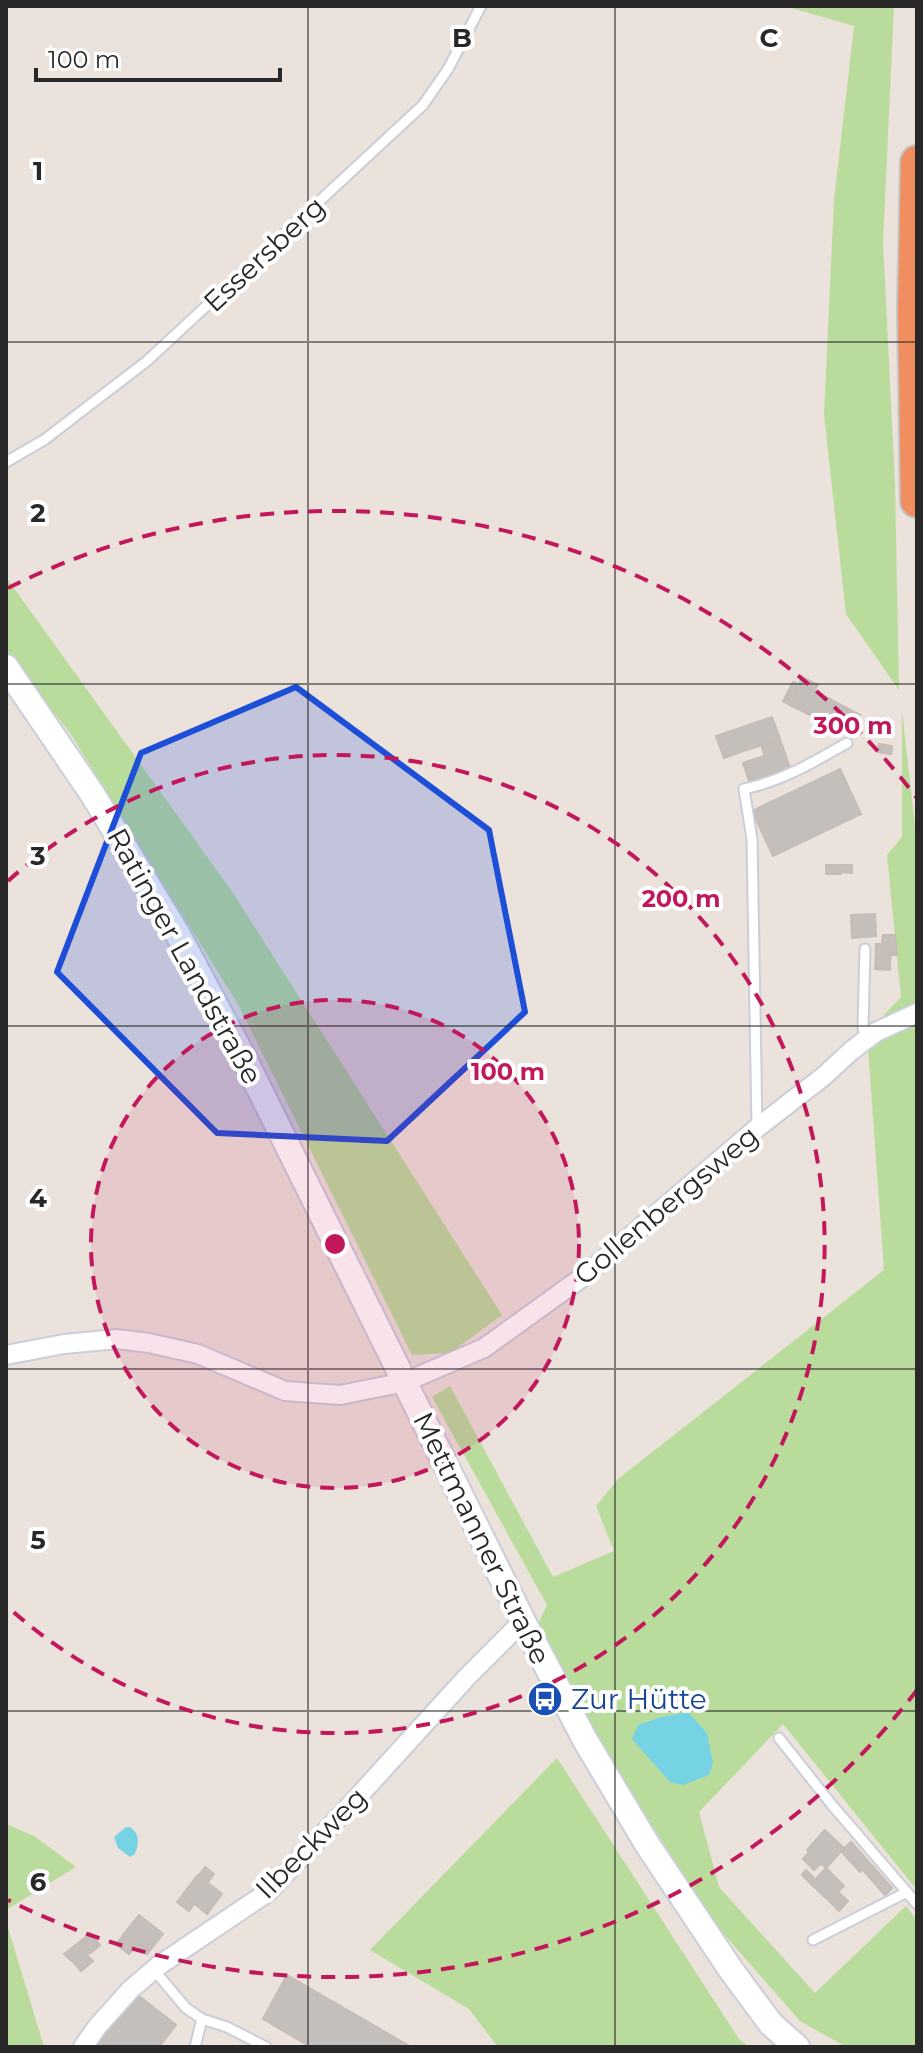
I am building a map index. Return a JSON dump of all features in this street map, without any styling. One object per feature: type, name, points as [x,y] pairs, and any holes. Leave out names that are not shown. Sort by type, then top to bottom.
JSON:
[{"type":"highway","points":[[917,162],[914,310],[917,501]]},
{"type":"main road","name":"Ratinger Landstraße","points":[[6,667],[93,795],[177,933],[244,1058],[342,1258]]},
{"type":"main road","name":"Mettmanner Straße","points":[[342,1258],[585,1740],[647,1844],[731,1970],[771,2024],[797,2047]]},
{"type":"street","name":"Gollenbergsweg","points":[[6,1355],[64,1344],[117,1339],[198,1354],[285,1391],[340,1395],[405,1382],[484,1348],[584,1276],[865,1040],[917,1013]]},
{"type":"street","name":"Ilbeckweg","points":[[83,2047],[130,1990],[154,1970],[268,1892],[467,1677],[523,1621]]},
{"type":"lane","name":"Essersberg","points":[[6,462],[44,440],[147,361],[423,105],[448,69],[481,6]]},
{"type":"lane","points":[[757,1128],[752,839],[744,789],[767,784],[847,743]]},
{"type":"lane","points":[[865,949],[865,1040]]},
{"type":"lane","points":[[779,1738],[917,1904]]},
{"type":"lane","points":[[813,1940],[907,1892]]},
{"type":"lane","points":[[154,1970],[186,2008],[202,2019],[227,2027],[266,2047]]},
{"type":"lane","points":[[195,2047],[202,2019]]},
{"type":"highlighted area","points":[[296,687],[489,830],[525,1012],[387,1141],[217,1133],[57,972],[141,753]]},
{"type":"green space","points":[[785,6],[894,6],[883,242],[895,484],[899,690],[846,614],[824,415],[834,200],[854,26]]},
{"type":"green space","points":[[6,577],[231,890],[502,1315],[450,1353],[412,1355],[239,1006],[70,733],[6,651]]},
{"type":"green space","points":[[902,711],[917,843],[917,1890],[783,1724],[699,1812],[719,1887],[815,1993],[906,1906],[917,1920],[917,2047],[846,2047],[800,2021],[715,1924],[603,1748],[539,1622],[547,1605],[432,1397],[450,1386],[553,1577],[614,1551],[596,1506],[618,1479],[884,1270],[868,1048],[893,1034],[884,1015],[901,997],[887,855],[902,837]]},
{"type":"green space","points":[[557,1758],[739,2039],[750,2047],[498,2047],[469,2009],[370,1950]]},
{"type":"green space","points":[[6,1824],[34,1836],[76,1867],[6,1910]]},
{"type":"green space","points":[[6,1921],[44,2047],[6,2047]]},
{"type":"water","points":[[688,1712],[707,1733],[713,1763],[709,1775],[683,1785],[670,1782],[632,1739],[638,1725]]},
{"type":"water","points":[[126,1827],[136,1833],[138,1839],[135,1854],[130,1857],[118,1848],[114,1837]]},
{"type":"building","points":[[802,677],[818,685],[814,691],[799,685]]},
{"type":"building","points":[[793,682],[800,685],[790,705],[783,701]]},
{"type":"building","points":[[801,684],[860,715],[850,735],[790,705]]},
{"type":"building","points":[[772,717],[780,739],[747,750],[740,728]]},
{"type":"building","points":[[740,728],[747,750],[724,758],[716,736]]},
{"type":"building","points":[[780,739],[790,768],[771,774],[761,745]]},
{"type":"building","points":[[879,744],[892,746],[891,754],[878,752]]},
{"type":"building","points":[[764,756],[771,774],[749,781],[743,763]]},
{"type":"building","points":[[840,769],[861,814],[773,856],[752,811]]},
{"type":"building","points":[[826,865],[841,865],[841,874],[826,874]]},
{"type":"building","points":[[841,865],[852,865],[852,873],[841,872]]},
{"type":"building","points":[[875,914],[876,936],[852,938],[851,915]]},
{"type":"building","points":[[883,935],[895,935],[897,955],[891,955],[891,944],[882,944]]},
{"type":"building","points":[[876,944],[891,944],[890,970],[875,969]]},
{"type":"building","points":[[825,1830],[844,1848],[826,1868],[807,1850]]},
{"type":"building","points":[[851,1842],[892,1888],[885,1895],[841,1851]]},
{"type":"building","points":[[809,1852],[821,1863],[814,1870],[803,1859]]},
{"type":"building","points":[[205,1867],[214,1874],[208,1882],[199,1875]]},
{"type":"building","points":[[826,1868],[844,1886],[829,1901],[811,1884]]},
{"type":"building","points":[[806,1870],[815,1879],[811,1884],[802,1875]]},
{"type":"building","points":[[198,1875],[222,1894],[207,1914],[183,1894]]},
{"type":"building","points":[[838,1892],[848,1901],[839,1911],[829,1901]]},
{"type":"building","points":[[183,1895],[194,1904],[189,1911],[177,1902]]},
{"type":"building","points":[[139,1915],[163,1934],[147,1954],[123,1935]]},
{"type":"building","points":[[90,1933],[100,1945],[92,1952],[82,1940]]},
{"type":"building","points":[[124,1935],[136,1945],[129,1954],[116,1944]]},
{"type":"building","points":[[82,1940],[92,1952],[75,1964],[64,1954]]},
{"type":"building","points":[[86,1955],[93,1961],[81,1971],[75,1964]]},
{"type":"building","points":[[287,1975],[411,2047],[311,2047],[263,2019]]},
{"type":"building","points":[[134,1992],[176,2025],[159,2047],[91,2047]]},
{"type":"place","name":"Zur Hütte","points":[[545,1699]]}]
